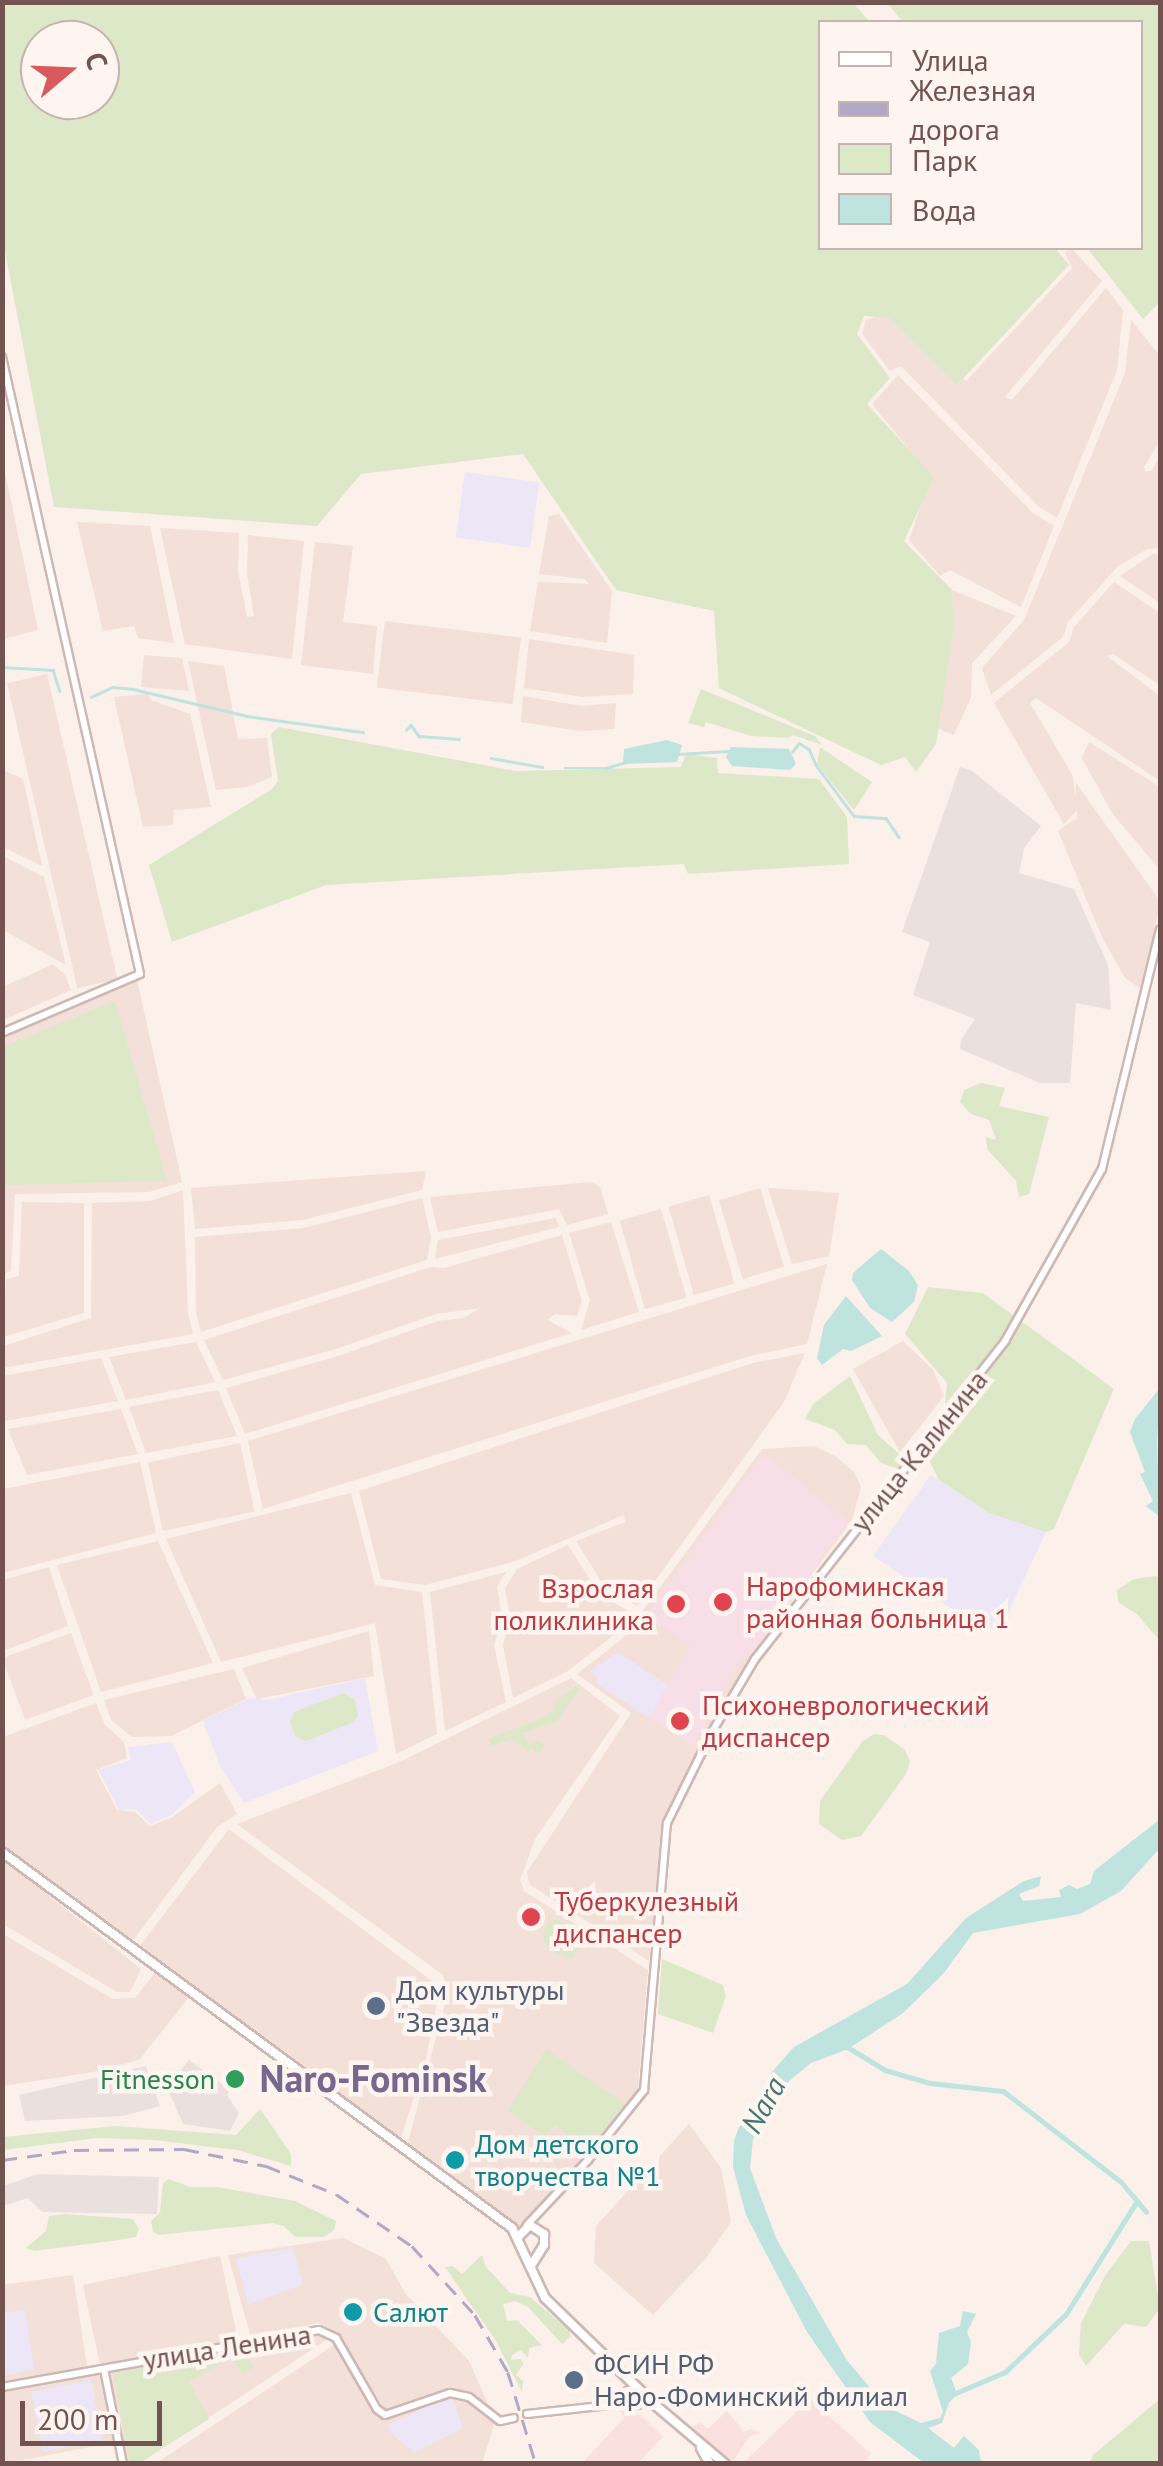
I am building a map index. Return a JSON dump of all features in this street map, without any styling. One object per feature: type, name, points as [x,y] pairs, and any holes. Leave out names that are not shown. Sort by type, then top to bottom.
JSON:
[{"type":"main road","points":[[2,1852],[516,2234],[546,2298],[628,2380],[632,2397],[654,2404],[698,2445],[726,2464]]},
{"type":"main road","points":[[516,2234],[525,2226],[539,2227],[545,2243],[531,2266]]},
{"type":"main road","points":[[523,2249],[537,2252]]},
{"type":"main road","points":[[698,2445],[710,2464]]},
{"type":"street","points":[[2,357],[140,974],[2,1033]]},
{"type":"street","name":"улица Калинина","points":[[525,2226],[644,2090],[668,1820],[755,1659],[989,1364],[1088,1195],[1110,1146],[1160,930]]},
{"type":"street","points":[[538,2215],[539,2227]]},
{"type":"street","name":"улица Ленина","points":[[2,2387],[319,2330],[336,2338],[377,2409],[385,2415],[450,2393],[470,2396],[500,2421],[514,2418]]},
{"type":"street","points":[[104,2369],[123,2464]]},
{"type":"street","points":[[526,2414],[632,2397]]},
{"type":"shaded area","points":[[1073,250],[1102,281],[1005,397],[1012,400],[1106,288],[1123,310],[1117,370],[1057,518],[1038,506],[901,366],[890,371],[862,334],[866,320],[895,310],[966,381],[1072,268],[1065,253]]},
{"type":"shaded area","points":[[1131,320],[1160,356],[1160,441],[1144,467],[1151,471],[1160,457],[1160,548],[1147,549],[1118,566],[1068,622],[1063,637],[991,695],[982,668],[1024,620],[1125,373]]},
{"type":"shaded area","points":[[898,375],[1032,512],[1054,526],[1021,607],[950,570],[940,576],[909,540],[931,476],[872,404]]},
{"type":"shaded area","points":[[3,463],[38,630],[2,639]]},
{"type":"shaded area","points":[[465,472],[539,482],[530,548],[456,537]]},
{"type":"shaded area","points":[[559,514],[612,591],[607,643],[530,631],[538,582],[589,584],[585,579],[539,574],[549,516]]},
{"type":"shaded area","points":[[77,522],[150,526],[174,643],[138,638],[134,626],[103,631]]},
{"type":"shaded area","points":[[160,528],[239,533],[238,571],[247,617],[254,616],[247,574],[248,535],[304,541],[292,659],[185,644]]},
{"type":"shaded area","points":[[315,542],[353,546],[343,622],[377,626],[373,674],[301,665]]},
{"type":"shaded area","points":[[1154,553],[1160,557],[1160,603],[1120,576]]},
{"type":"shaded area","points":[[1114,582],[1160,613],[1160,685],[1113,654],[1107,656],[1160,696],[1160,781],[1036,698],[1030,703],[1073,776],[1075,798],[1076,783],[1160,901],[1143,990],[1125,978],[1102,937],[1058,831],[1077,818],[1077,810],[1064,824],[994,703],[1069,642],[1074,627]]},
{"type":"shaded area","points":[[952,590],[1016,616],[972,663],[971,697],[954,735],[938,729],[954,628]]},
{"type":"shaded area","points":[[385,621],[521,638],[513,704],[377,688]]},
{"type":"shaded area","points":[[529,639],[634,655],[633,694],[583,697],[524,688]]},
{"type":"shaded area","points":[[144,655],[182,658],[189,691],[141,687]]},
{"type":"shaded area","points":[[188,661],[224,666],[238,739],[267,738],[272,777],[247,787],[216,790]]},
{"type":"shaded area","points":[[47,674],[117,979],[77,988],[7,683]]},
{"type":"shaded area","points":[[148,694],[151,700],[190,714],[211,807],[174,810],[173,825],[143,827],[114,697]]},
{"type":"shaded area","points":[[523,696],[582,706],[616,703],[614,729],[580,731],[521,722]]},
{"type":"shaded area","points":[[1089,742],[1160,787],[1160,870],[1112,813],[1082,758]]},
{"type":"shaded area","points":[[960,767],[972,771],[1041,826],[1024,848],[1019,873],[1074,889],[1108,965],[1111,1010],[1076,1003],[1070,1083],[1040,1083],[960,1049],[961,1040],[975,1019],[913,995],[930,942],[902,932]]},
{"type":"shaded area","points":[[3,770],[23,779],[42,866],[3,847]]},
{"type":"shaded area","points":[[3,856],[44,877],[66,965],[3,930]]},
{"type":"shaded area","points":[[53,964],[65,975],[71,990],[3,1020],[3,987]]},
{"type":"shaded area","points":[[137,980],[182,1182],[149,1192],[15,1194],[11,1271],[3,1274],[3,1037]]},
{"type":"shaded area","points":[[426,1171],[422,1190],[303,1220],[195,1229],[191,1188]]},
{"type":"shaded area","points":[[591,1182],[600,1187],[608,1214],[567,1225],[559,1209],[438,1232],[430,1197]]},
{"type":"shaded area","points":[[760,1188],[784,1266],[743,1279],[719,1201]]},
{"type":"shaded area","points":[[768,1188],[839,1193],[829,1256],[792,1264]]},
{"type":"shaded area","points":[[183,1190],[188,1314],[193,1334],[3,1368],[3,1346],[91,1318],[92,1203],[150,1201]]},
{"type":"shaded area","points":[[709,1195],[734,1283],[694,1295],[669,1207]]},
{"type":"shaded area","points":[[422,1198],[431,1237],[427,1260],[201,1332],[196,1313],[195,1237],[304,1228]]},
{"type":"shaded area","points":[[22,1202],[84,1203],[84,1313],[3,1337],[6,1279],[19,1276]]},
{"type":"shaded area","points":[[661,1209],[686,1297],[645,1309],[620,1221]]},
{"type":"shaded area","points":[[556,1218],[559,1227],[435,1259],[438,1240]]},
{"type":"shaded area","points":[[611,1222],[639,1312],[581,1330],[590,1300],[569,1233]]},
{"type":"shaded area","points":[[562,1235],[582,1301],[577,1316],[555,1314],[547,1320],[572,1333],[245,1434],[226,1388],[338,1356],[438,1321],[463,1318],[481,1308],[436,1314],[336,1349],[223,1380],[204,1340],[431,1267],[444,1268]]},
{"type":"shaded area","points":[[827,1264],[807,1344],[750,1356],[263,1509],[248,1441]]},
{"type":"shaded area","points":[[903,1341],[933,1370],[944,1396],[900,1452],[853,1369]]},
{"type":"shaded area","points":[[196,1342],[215,1382],[126,1400],[109,1357]]},
{"type":"shaded area","points":[[805,1353],[784,1402],[637,1606],[606,1589],[576,1541],[625,1522],[624,1515],[513,1562],[425,1585],[381,1579],[359,1491],[753,1363]]},
{"type":"shaded area","points":[[101,1358],[118,1401],[5,1421],[3,1376]]},
{"type":"shaded area","points":[[218,1390],[237,1436],[146,1453],[129,1407]]},
{"type":"shaded area","points":[[121,1409],[138,1454],[27,1475],[8,1429]]},
{"type":"shaded area","points":[[240,1443],[255,1511],[163,1531],[148,1463]]},
{"type":"shaded area","points":[[814,1446],[835,1456],[854,1472],[861,1487],[852,1520],[751,1657],[663,1820],[649,1961],[530,1885],[528,1879],[527,1872],[631,1713],[577,1674],[622,1639],[762,1449]]},
{"type":"shaded area","name":"Нарофоминская районная больница 1","points":[[769,1456],[848,1522],[748,1660],[742,1657],[693,1746],[649,1718],[691,1645],[646,1617],[758,1460]]},
{"type":"shaded area","points":[[140,1462],[156,1533],[3,1573],[3,1489]]},
{"type":"shaded area","points":[[931,1475],[989,1513],[1046,1532],[999,1632],[951,1608],[873,1556]]},
{"type":"shaded area","points":[[351,1493],[375,1585],[422,1592],[437,1734],[396,1754],[375,1623],[221,1662],[166,1539]]},
{"type":"shaded area","points":[[158,1541],[213,1663],[101,1692],[57,1565]]},
{"type":"shaded area","points":[[568,1545],[600,1595],[632,1613],[615,1634],[568,1671],[513,1698],[503,1645],[510,1618],[505,1588],[517,1569]]},
{"type":"shaded area","points":[[49,1567],[68,1626],[3,1651],[3,1580]]},
{"type":"shaded area","points":[[506,1572],[497,1586],[502,1618],[494,1645],[506,1702],[445,1731],[430,1592]]},
{"type":"shaded area","points":[[369,1631],[374,1676],[257,1699],[242,1668]]},
{"type":"shaded area","points":[[71,1633],[94,1695],[25,1720],[2,1658]]},
{"type":"shaded area","points":[[618,1652],[668,1685],[649,1718],[596,1683],[598,1678],[590,1671]]},
{"type":"shaded area","points":[[234,1669],[246,1699],[171,1736],[132,1737],[111,1720],[104,1700]]},
{"type":"shaded area","points":[[365,1678],[378,1751],[244,1803],[221,1768],[203,1721],[250,1698],[267,1700]]},
{"type":"shaded area","points":[[571,1678],[620,1716],[535,1839],[520,1880],[524,1891],[648,1970],[638,2087],[634,2100],[582,2160],[525,2224],[516,2226],[407,2146],[448,1993],[443,1975],[237,1824],[397,1763]]},
{"type":"shaded area","points":[[96,1703],[105,1725],[124,1742],[127,1758],[96,1770],[117,1810],[135,1812],[150,1826],[171,1818],[220,1783],[237,1814],[217,1827],[132,1942],[3,1847],[3,1737]]},
{"type":"shaded area","points":[[172,1742],[195,1792],[172,1815],[150,1824],[136,1809],[119,1810],[98,1770],[131,1760],[128,1747]]},
{"type":"shaded area","points":[[229,1829],[440,1987],[426,2059],[400,2141],[139,1947]]},
{"type":"shaded area","points":[[3,1859],[141,1969],[130,1992],[117,1992],[3,1924]]},
{"type":"shaded area","points":[[3,1934],[113,1999],[135,1998],[156,1971],[190,1996],[139,2060],[93,2072],[3,2086]]},
{"type":"shaded area","points":[[189,2060],[230,2090],[227,2095],[239,2113],[230,2131],[183,2124],[167,2087]]},
{"type":"shaded area","points":[[146,2066],[160,2106],[123,2116],[25,2121],[19,2095]]},
{"type":"shaded area","points":[[689,2124],[721,2168],[731,2222],[706,2258],[653,2315],[594,2263],[596,2226]]},
{"type":"shaded area","points":[[38,2174],[159,2177],[157,2214],[42,2212],[28,2198],[3,2206],[3,2186]]},
{"type":"shaded area","points":[[343,2238],[386,2259],[405,2293],[469,2361],[488,2404],[469,2393],[450,2390],[386,2411],[340,2336],[326,2326],[318,2323],[251,2338],[228,2255]]},
{"type":"shaded area","points":[[293,2248],[303,2284],[248,2305],[236,2258]]},
{"type":"shaded area","points":[[220,2256],[238,2340],[101,2369],[83,2285]]},
{"type":"shaded area","points":[[73,2275],[87,2367],[3,2383],[2,2285]]},
{"type":"shaded area","points":[[25,2310],[34,2369],[3,2376],[3,2313]]},
{"type":"shaded area","points":[[312,2334],[328,2339],[140,2463],[128,2463],[110,2373]]},
{"type":"shaded area","points":[[334,2345],[382,2419],[451,2397],[471,2402],[495,2422],[482,2463],[155,2464]]},
{"type":"shaded area","points":[[101,2373],[115,2442],[3,2464],[3,2391]]},
{"type":"shaded area","points":[[91,2380],[103,2440],[43,2452],[31,2392]]},
{"type":"shaded area","points":[[453,2399],[463,2428],[414,2453],[391,2433],[388,2425]]},
{"type":"shaded area","points":[[810,2399],[871,2454],[863,2463],[743,2463]]},
{"type":"shaded area","points":[[620,2407],[629,2415],[641,2415],[663,2437],[638,2463],[582,2463],[625,2417],[617,2409],[581,2411]]},
{"type":"shaded area","points":[[727,2411],[744,2432],[751,2429],[761,2433],[750,2436],[733,2461],[690,2428],[700,2423],[708,2429]]},
{"type":"green space","points":[[2,3],[853,3],[868,20],[818,20],[818,250],[1057,250],[1069,265],[957,385],[889,318],[864,316],[857,334],[890,378],[867,404],[934,477],[904,541],[952,590],[954,628],[936,744],[916,772],[905,757],[881,765],[719,688],[714,611],[616,590],[523,454],[361,474],[317,526],[54,507],[3,241]]},
{"type":"green space","points":[[887,3],[1160,3],[1160,302],[1143,319],[1089,250],[1143,250],[1143,20],[901,20]]},
{"type":"green space","points":[[701,689],[815,736],[822,745],[793,735],[751,736],[706,722],[704,727],[688,723]]},
{"type":"green space","points":[[279,727],[516,771],[681,767],[686,754],[717,758],[718,773],[819,779],[847,817],[849,864],[688,874],[684,864],[326,885],[172,942],[149,865],[272,789],[278,781],[271,734]]},
{"type":"green space","points":[[820,747],[872,782],[854,810],[817,764]]},
{"type":"green space","points":[[115,1001],[167,1181],[3,1185],[3,1047]]},
{"type":"green space","points":[[981,1083],[1005,1088],[999,1106],[1049,1117],[1029,1194],[1019,1197],[1016,1181],[987,1149],[986,1137],[996,1140],[989,1120],[971,1114],[960,1102],[964,1090]]},
{"type":"green space","points":[[928,1287],[983,1293],[1114,1389],[1054,1529],[1046,1532],[989,1513],[939,1480],[926,1454],[943,1424],[947,1383],[905,1334]]},
{"type":"green space","points":[[850,1376],[878,1435],[905,1459],[899,1469],[881,1463],[866,1445],[847,1444],[835,1430],[805,1419],[814,1403]]},
{"type":"green space","points":[[1160,1578],[1158,1639],[1137,1614],[1118,1602],[1117,1590],[1134,1579]]},
{"type":"green space","points":[[576,1686],[579,1690],[557,1721],[522,1733],[530,1747],[537,1740],[545,1746],[538,1754],[532,1748],[528,1752],[513,1739],[492,1746],[488,1739],[545,1717],[555,1710],[556,1701]]},
{"type":"green space","points":[[344,1693],[355,1700],[358,1715],[354,1722],[306,1741],[296,1737],[290,1722],[294,1712]]},
{"type":"green space","points":[[874,1734],[884,1735],[905,1750],[910,1761],[906,1774],[861,1836],[842,1840],[819,1824],[820,1801],[862,1742]]},
{"type":"green space","points":[[555,1919],[584,1937],[572,1959],[554,1952],[543,1940],[545,1927]]},
{"type":"green space","points":[[662,1959],[723,1985],[726,1996],[713,2033],[658,2014]]},
{"type":"green space","points":[[546,2049],[625,2104],[586,2152],[556,2125],[544,2136],[508,2111]]},
{"type":"green space","points":[[260,2109],[291,2154],[291,2166],[237,2150],[154,2140],[97,2138],[3,2150],[3,2137],[115,2126],[236,2135]]},
{"type":"green space","points":[[169,2179],[190,2187],[217,2187],[295,2201],[336,2221],[334,2230],[324,2237],[295,2237],[284,2226],[272,2223],[159,2235],[153,2232],[151,2221],[160,2212],[163,2183]]},
{"type":"green space","points":[[49,2216],[133,2219],[139,2229],[136,2237],[119,2240],[34,2251],[26,2248],[46,2231]]},
{"type":"green space","points":[[1131,2241],[1149,2241],[1160,2308],[1146,2327],[1124,2324],[1086,2366],[1079,2354],[1081,2323],[1106,2274]]},
{"type":"green space","points":[[482,2255],[486,2267],[510,2293],[530,2297],[571,2336],[562,2344],[528,2307],[515,2301],[503,2304],[507,2321],[517,2320],[542,2345],[529,2348],[528,2358],[521,2350],[512,2355],[511,2360],[521,2359],[523,2364],[516,2375],[523,2381],[522,2392],[496,2341],[445,2267],[453,2266],[462,2274]]},
{"type":"green space","points":[[243,2348],[254,2367],[242,2374],[231,2357],[189,2382],[209,2419],[139,2463],[130,2463],[113,2373]]},
{"type":"green space","points":[[1160,2399],[1160,2463],[1090,2463],[1093,2455]]},
{"type":"water","points":[[667,740],[682,745],[677,762],[623,764],[624,749]]},
{"type":"water","points":[[731,747],[789,749],[796,764],[790,770],[732,766],[726,757]]},
{"type":"water","points":[[881,1249],[909,1271],[918,1285],[914,1302],[892,1322],[870,1308],[852,1280],[853,1273]]},
{"type":"water","points":[[846,1296],[882,1336],[851,1351],[843,1349],[822,1365],[817,1358],[824,1325]]},
{"type":"water","points":[[1160,1388],[1160,1517],[1146,1506],[1153,1501],[1140,1474],[1145,1472],[1130,1432],[1135,1419]]},
{"type":"water","name":"Nara","points":[[1160,1819],[1160,1848],[1121,1891],[1080,1914],[973,1933],[944,1973],[903,2013],[848,2049],[811,2063],[789,2081],[753,2139],[750,2168],[776,2238],[846,2359],[885,2406],[921,2423],[940,2418],[943,2412],[930,2371],[936,2364],[939,2333],[960,2326],[963,2311],[976,2314],[967,2332],[971,2342],[968,2364],[951,2378],[957,2394],[942,2423],[928,2428],[954,2448],[964,2436],[979,2450],[981,2463],[924,2463],[870,2422],[807,2332],[746,2215],[733,2167],[739,2127],[756,2112],[771,2073],[794,2047],[907,1984],[966,1918],[1024,1881],[1041,1876],[1039,1886],[1019,1894],[1023,1901],[1061,1897],[1059,1890],[1069,1885],[1077,1889],[1090,1884],[1094,1871]]},
{"type":"waterway","points":[[2,667],[53,670],[60,691]]},
{"type":"waterway","points":[[91,697],[112,687],[133,689],[247,716],[363,732]]},
{"type":"waterway","points":[[406,730],[411,725],[419,736],[459,739]]},
{"type":"waterway","points":[[792,752],[799,743],[809,749],[816,765],[854,816],[886,818],[899,837]]},
{"type":"waterway","points":[[677,754],[729,751]]},
{"type":"waterway","points":[[491,758],[542,767]]},
{"type":"waterway","points":[[565,768],[606,768],[626,762]]},
{"type":"waterway","points":[[844,2045],[885,2070],[930,2083],[1003,2091],[1121,2182],[1146,2212]]},
{"type":"waterway","points":[[951,2395],[1005,2372],[1066,2314],[1137,2201]]},
{"type":"railway","points":[[2,2160],[74,2150],[184,2149],[266,2166],[336,2194],[412,2246],[475,2315],[508,2372],[536,2464]]},
{"type":"place","name":"Нарофоминская районная больница 1","points":[[723,1602]]},
{"type":"place","name":"Взрослая поликлиника","points":[[676,1604]]},
{"type":"place","name":"Психоневрологический диспансер","points":[[680,1721]]},
{"type":"place","name":"Туберкулезный диспансер","points":[[531,1917]]},
{"type":"place","name":"Дом культуры \"Звезда\"","points":[[376,2006]]},
{"type":"place","name":"Fitnesson","points":[[235,2079]]},
{"type":"place","name":"Дом детского творчества №1","points":[[455,2160]]},
{"type":"place","name":"Салют","points":[[353,2312]]},
{"type":"place","name":"ФСИН РФ Наро-Фоминский филиал","points":[[574,2380]]},
{"type":"district","name":"Naro-Fominsk","points":[[373,2078]]}]
